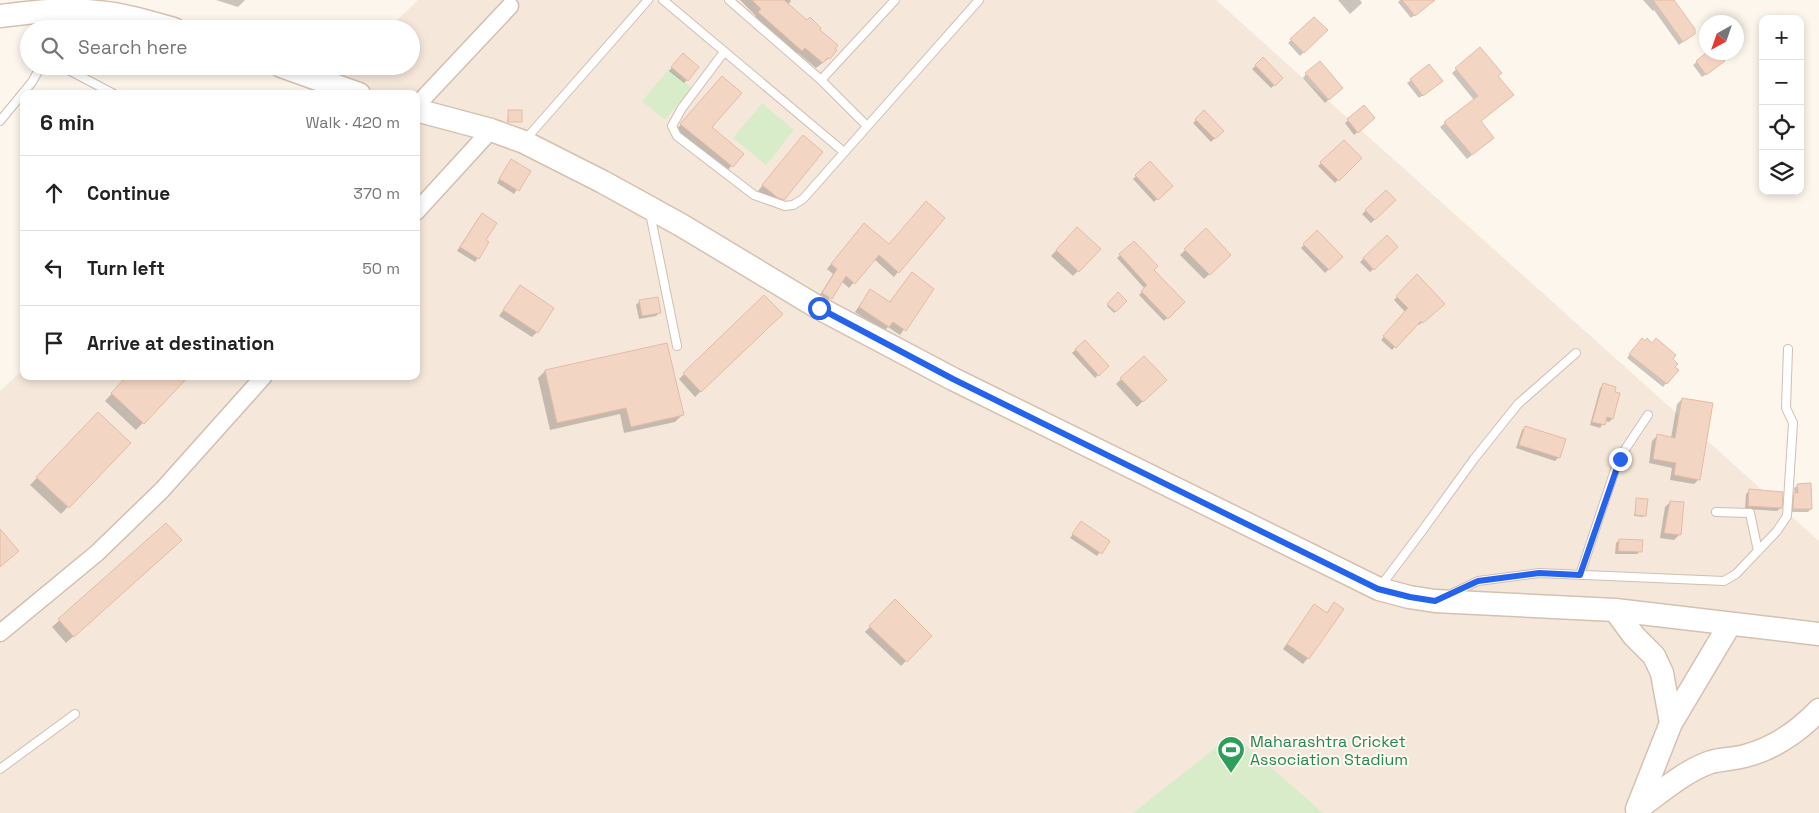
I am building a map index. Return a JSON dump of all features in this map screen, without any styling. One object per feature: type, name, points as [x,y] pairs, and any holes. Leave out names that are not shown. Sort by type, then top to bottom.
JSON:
[{"type":"street","points":[[420,104],[510,6]]},
{"type":"street","points":[[0,16],[49,20],[99,12],[134,20]]},
{"type":"street","points":[[306,75],[348,90]]},
{"type":"street","points":[[420,109],[491,130],[524,142],[649,207],[819,308],[953,379],[1378,589],[1435,601],[1616,610],[1813,633]]},
{"type":"street","points":[[420,208],[491,130]]},
{"type":"street","points":[[0,633],[96,553],[162,490],[260,380]]},
{"type":"street","points":[[1616,610],[1634,636],[1654,656],[1662,673],[1671,722]]},
{"type":"street","points":[[1636,811],[1671,722],[1730,624]]},
{"type":"street","points":[[1636,811],[1690,772],[1712,762],[1746,756],[1777,744],[1802,728],[1819,710]]},
{"type":"lane","points":[[524,142],[648,0]]},
{"type":"lane","points":[[663,0],[844,152]]},
{"type":"lane","points":[[821,80],[895,0]]},
{"type":"lane","points":[[724,52],[682,108],[672,126],[677,136],[754,195],[786,206],[793,205],[802,199],[979,0]]},
{"type":"lane","points":[[731,1],[821,80],[867,126]]},
{"type":"lane","points":[[25,90],[36,75]]},
{"type":"lane","points":[[78,75],[106,90]]},
{"type":"lane","points":[[0,121],[20,97]]},
{"type":"lane","points":[[649,207],[677,346]]},
{"type":"lane","points":[[1435,601],[1478,581],[1539,573],[1724,581],[1736,574],[1777,531],[1787,516],[1793,424],[1786,408],[1788,349]]},
{"type":"lane","points":[[1378,589],[1474,459],[1518,404],[1576,353]]},
{"type":"lane","points":[[1580,575],[1615,470],[1626,448],[1648,414]]},
{"type":"lane","points":[[1716,512],[1750,513],[1758,551]]},
{"type":"lane","points":[[0,768],[75,714]]},
{"type":"shaded area","points":[[418,0],[1216,0],[1819,541],[1819,813],[0,813],[0,391],[20,373],[20,380],[420,380],[420,90],[322,90],[338,75],[420,75],[420,20],[397,20]]},
{"type":"green space","points":[[669,69],[692,88],[665,120],[642,101]]},
{"type":"green space","points":[[762,103],[794,130],[766,165],[733,138]]},
{"type":"green space","name":"Maharashtra Cricket Association Stadium","points":[[1233,734],[1323,813],[1133,813]]},
{"type":"building","points":[[752,0],[784,0],[807,20],[810,17],[821,28],[820,30],[838,45],[835,49],[837,50],[830,59],[827,58],[823,63],[805,48],[802,51],[758,12],[761,9]]},
{"type":"building","points":[[1402,0],[1435,0],[1415,16]]},
{"type":"building","points":[[1653,0],[1674,0],[1695,29],[1695,34],[1683,42]]},
{"type":"building","points":[[1314,17],[1328,30],[1304,53],[1290,39]]},
{"type":"building","points":[[1480,47],[1502,73],[1498,76],[1514,95],[1481,121],[1494,138],[1472,155],[1444,122],[1478,96],[1455,68]]},
{"type":"building","points":[[683,53],[699,67],[688,81],[671,67]]},
{"type":"building","points":[[1263,57],[1283,78],[1275,86],[1255,65]]},
{"type":"building","points":[[1699,59],[1725,61],[1706,75],[1696,61]]},
{"type":"building","points":[[1320,61],[1343,88],[1329,100],[1305,73]]},
{"type":"building","points":[[1429,64],[1443,81],[1423,96],[1410,79]]},
{"type":"building","points":[[722,76],[742,93],[712,127],[744,154],[733,167],[680,124]]},
{"type":"building","points":[[1364,105],[1375,118],[1358,133],[1347,119]]},
{"type":"building","points":[[508,110],[522,110],[522,122],[508,122]]},
{"type":"building","points":[[1204,110],[1224,131],[1215,139],[1195,119]]},
{"type":"building","points":[[803,135],[823,152],[784,200],[778,198],[762,185]]},
{"type":"building","points":[[1344,140],[1362,158],[1339,181],[1320,162]]},
{"type":"building","points":[[511,159],[531,171],[519,191],[499,179]]},
{"type":"building","points":[[1150,161],[1173,186],[1158,200],[1135,175]]},
{"type":"building","points":[[1386,190],[1396,200],[1375,220],[1365,210]]},
{"type":"building","points":[[926,201],[945,218],[899,273],[879,255],[855,284],[846,276],[832,299],[822,293],[837,269],[831,264],[864,223],[889,244]]},
{"type":"building","points":[[482,213],[497,223],[486,240],[489,242],[479,259],[460,247]]},
{"type":"building","points":[[1077,227],[1101,249],[1079,272],[1056,250]]},
{"type":"building","points":[[1206,228],[1231,255],[1210,275],[1184,249]]},
{"type":"building","points":[[1317,230],[1343,257],[1329,270],[1303,244]]},
{"type":"building","points":[[1387,235],[1398,247],[1374,270],[1363,258]]},
{"type":"building","points":[[1134,241],[1158,266],[1154,270],[1185,302],[1168,319],[1141,291],[1147,285],[1119,254]]},
{"type":"building","points":[[912,272],[934,289],[906,331],[893,322],[889,327],[859,307],[870,289],[890,302]]},
{"type":"building","points":[[1417,274],[1445,304],[1423,323],[1421,321],[1396,348],[1383,336],[1408,308],[1396,296]]},
{"type":"building","points":[[520,285],[554,308],[538,333],[503,310]]},
{"type":"building","points":[[1118,292],[1127,301],[1116,312],[1107,304]]},
{"type":"building","points":[[764,295],[783,314],[701,392],[683,373]]},
{"type":"building","points":[[658,297],[661,313],[642,316],[639,300]]},
{"type":"building","points":[[1642,338],[1645,341],[1647,338],[1652,343],[1656,338],[1676,355],[1673,359],[1678,364],[1675,367],[1679,370],[1667,384],[1629,354]]},
{"type":"building","points":[[1085,340],[1109,366],[1099,376],[1075,349]]},
{"type":"building","points":[[667,343],[684,415],[631,427],[626,408],[557,423],[545,370]]},
{"type":"building","points":[[1144,356],[1167,380],[1143,402],[1120,378]]},
{"type":"building","points":[[123,380],[185,380],[144,424],[111,393]]},
{"type":"building","points":[[1603,383],[1616,387],[1615,392],[1620,393],[1613,419],[1607,417],[1605,425],[1592,422]]},
{"type":"building","points":[[1682,398],[1713,403],[1700,480],[1674,475],[1676,463],[1653,459],[1657,434],[1675,438]]},
{"type":"building","points":[[98,412],[131,443],[69,508],[36,477]]},
{"type":"building","points":[[1525,426],[1566,439],[1560,458],[1519,445]]},
{"type":"building","points":[[1811,483],[1812,509],[1793,509],[1794,492],[1798,493],[1797,484]]},
{"type":"building","points":[[1749,489],[1783,492],[1782,508],[1748,506]]},
{"type":"building","points":[[1636,498],[1648,499],[1646,516],[1635,515]]},
{"type":"building","points":[[1670,501],[1684,502],[1681,535],[1664,533]]},
{"type":"building","points":[[1081,521],[1110,541],[1102,554],[1072,534]]},
{"type":"building","points":[[166,523],[182,540],[74,637],[58,619]]},
{"type":"building","points":[[0,529],[19,551],[0,567]]},
{"type":"building","points":[[1619,539],[1643,540],[1642,552],[1618,551]]},
{"type":"building","points":[[895,599],[932,636],[907,662],[869,626]]},
{"type":"building","points":[[1334,602],[1344,609],[1309,659],[1287,644],[1314,604],[1327,613]]},
{"type":"place","name":"Maharashtra Cricket Association Stadium","points":[[1231,774]]},
{"type":"route","points":[[819,308],[953,379],[1378,589],[1410,597],[1435,601],[1478,581],[1509,576],[1539,573],[1580,575],[1620,459]]}]
